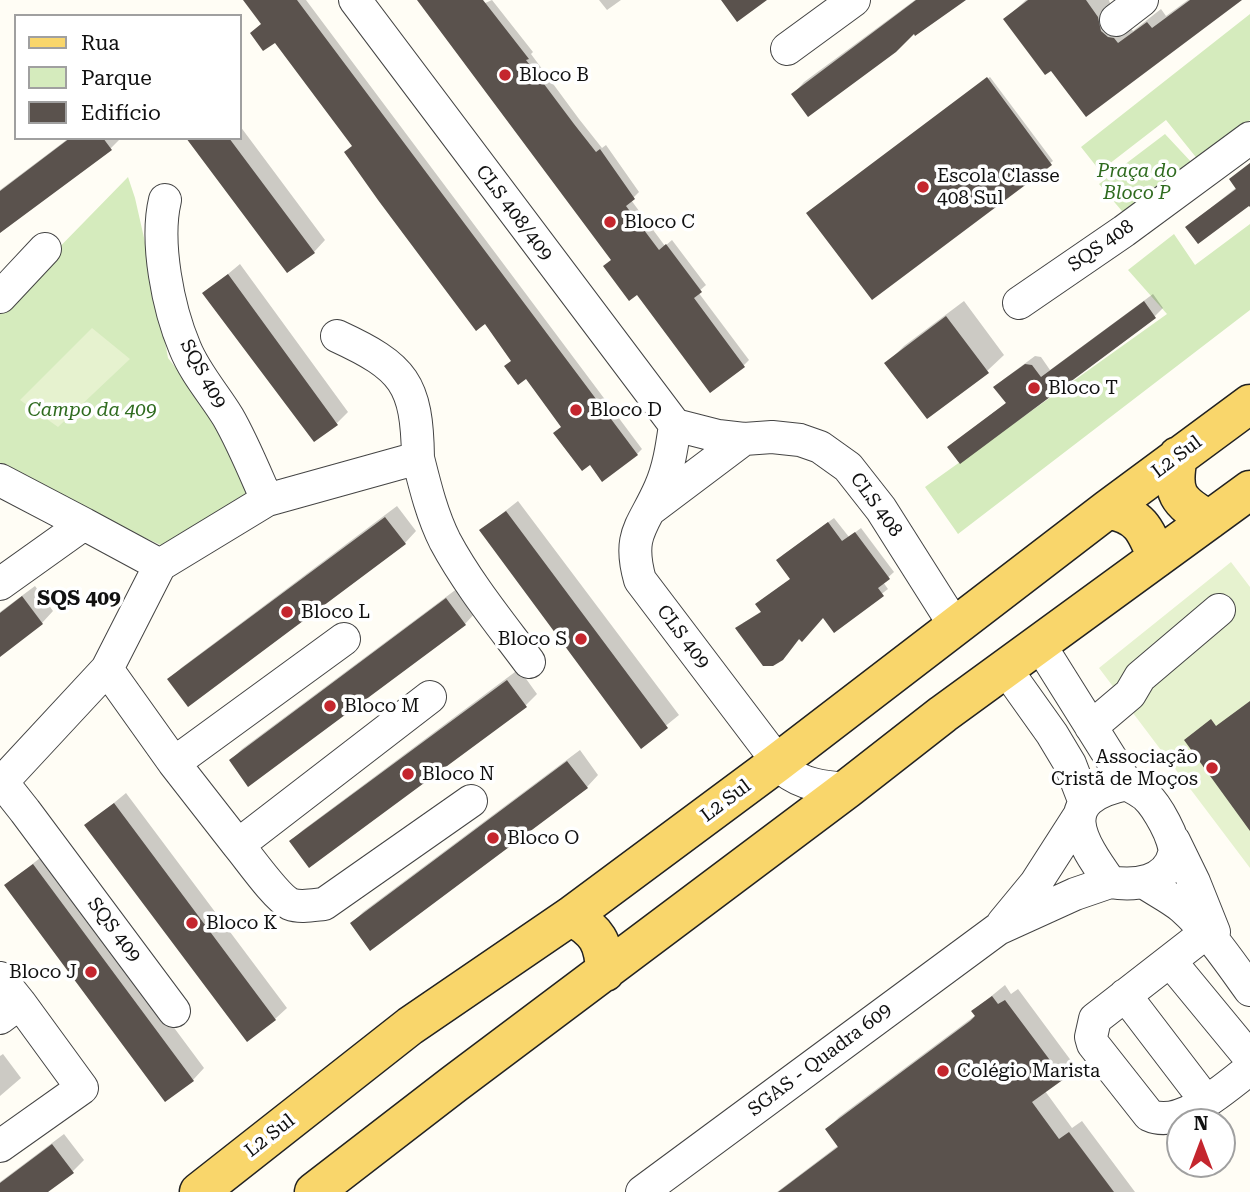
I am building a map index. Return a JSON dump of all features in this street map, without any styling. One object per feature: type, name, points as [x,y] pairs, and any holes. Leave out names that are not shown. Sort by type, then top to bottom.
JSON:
[{"type":"main road","name":"L2 Sul","points":[[199,1192],[410,1026],[571,916],[1250,404]]},
{"type":"main road","points":[[1178,456],[1174,477],[1178,497],[1186,506],[1209,520]]},
{"type":"main road","points":[[320,1190],[1038,642],[1250,490]]},
{"type":"main road","points":[[1108,509],[1125,513],[1142,526],[1157,558]]},
{"type":"main road","points":[[571,916],[586,925],[598,937],[605,952],[606,972]]},
{"type":"street","name":"CLS 408/409","points":[[355,0],[676,425]]},
{"type":"street","points":[[787,49],[853,0]]},
{"type":"street","points":[[1116,20],[1142,0]]},
{"type":"street","name":"SQS 408","points":[[1019,303],[1124,231],[1250,138]]},
{"type":"street","name":"SQS 409","points":[[165,200],[161,215],[166,276],[185,350],[228,418],[267,500]]},
{"type":"street","points":[[0,297],[45,249]]},
{"type":"street","points":[[337,335],[368,350],[394,369],[410,391],[417,425],[418,458],[428,500],[444,539],[470,583],[529,662]]},
{"type":"street","name":"CLS 408","points":[[676,425],[700,433],[744,439],[772,437],[800,440],[820,447],[848,467],[881,509],[955,626]]},
{"type":"street","name":"CLS 409","points":[[676,425],[669,463],[660,488],[636,534],[635,551],[640,580],[777,763],[791,775],[812,785],[848,789]]},
{"type":"street","points":[[647,512],[744,439]]},
{"type":"street","points":[[0,480],[160,565],[267,500],[418,458]]},
{"type":"street","points":[[0,584],[84,524]]},
{"type":"street","name":"SQS 409","points":[[160,565],[107,669],[1,783],[174,1011]]},
{"type":"street","points":[[1085,717],[1130,694],[1140,677],[1219,610]]},
{"type":"street","points":[[174,763],[344,639]]},
{"type":"street","points":[[1038,642],[1127,784],[1147,797],[1174,841],[1194,882],[1213,936]]},
{"type":"street","points":[[1004,668],[1052,734],[1070,764],[1082,809],[1080,832],[1086,848],[1110,882],[1134,885],[1144,883],[1159,874],[1174,853],[1174,841]]},
{"type":"street","points":[[107,669],[174,763],[238,845],[290,904],[324,904],[471,801]]},
{"type":"street","points":[[238,845],[430,697]]},
{"type":"street","points":[[1082,809],[1114,787],[1127,784]]},
{"type":"street","name":"SGAS - Quadra 609","points":[[998,929],[1037,883],[1082,809]]},
{"type":"street","name":"SGAS - Quadra 609","points":[[645,1191],[998,929],[1075,894],[1110,882]]},
{"type":"street","points":[[1144,883],[1181,906],[1213,936],[1250,990]]},
{"type":"street","points":[[1213,936],[1170,961],[1095,1019],[1091,1037],[1093,1044],[1149,1115],[1157,1119],[1178,1117],[1206,1101],[1250,1069]]},
{"type":"street","points":[[1170,961],[1250,1058]]},
{"type":"street","points":[[0,978],[10,1011],[82,1088],[0,1146]]},
{"type":"street","points":[[1125,996],[1206,1101]]},
{"type":"green space","points":[[1250,14],[1250,120],[1199,161],[1166,120],[1100,171],[1081,147]]},
{"type":"green space","name":"Praça do Bloco P","points":[[1165,134],[1194,165],[1127,217],[1099,184]]},
{"type":"green space","name":"Campo da 409","points":[[128,177],[154,282],[168,358],[206,406],[255,488],[163,546],[74,506],[0,465],[0,308]]},
{"type":"green space","points":[[1250,224],[1250,310],[958,534],[925,487],[1167,314],[1128,270],[1174,234],[1195,265]]},
{"type":"green space","points":[[92,328],[130,359],[58,427],[20,400]]},
{"type":"green space","name":"Associação Cristã de Moços","points":[[1231,562],[1250,587],[1250,868],[1099,668]]},
{"type":"building","points":[[243,0],[297,0],[638,455],[602,482],[590,465],[582,471],[553,433],[561,427],[526,379],[518,385],[504,366],[511,361],[485,324],[476,331],[378,200],[344,152],[352,146],[275,43],[263,51],[250,33],[261,24]]},
{"type":"building","points":[[417,0],[483,0],[529,59],[526,60],[574,124],[596,152],[600,149],[635,199],[626,206],[659,250],[666,244],[702,292],[694,298],[745,367],[710,393],[637,295],[629,301],[603,266],[611,260]]},
{"type":"building","points":[[721,0],[767,0],[737,22]]},
{"type":"building","points":[[916,0],[966,0],[915,36],[914,34],[896,52],[808,117],[791,94]]},
{"type":"building","points":[[1028,0],[1086,0],[1098,17],[1101,31],[1118,43],[1147,22],[1152,28],[1190,0],[1242,0],[1086,117],[1051,71],[1045,75],[1003,19]]},
{"type":"building","name":"Escola Classe 408 Sul","points":[[987,77],[1052,165],[872,300],[806,213]]},
{"type":"building","points":[[67,140],[104,140],[112,150],[0,233],[0,191]]},
{"type":"building","points":[[187,140],[230,140],[315,253],[287,273]]},
{"type":"building","points":[[1250,163],[1250,207],[1198,244],[1185,227],[1236,189],[1229,179]]},
{"type":"building","points":[[228,274],[338,425],[314,442],[202,293]]},
{"type":"building","name":"Bloco T","points":[[1144,301],[1156,318],[960,464],[947,447],[1006,403],[993,387],[1025,364],[1032,365],[1041,377]]},
{"type":"building","points":[[946,316],[989,373],[927,419],[884,363]]},
{"type":"building","name":"Bloco S","points":[[506,511],[668,728],[641,749],[479,530]]},
{"type":"building","name":"Bloco L","points":[[385,517],[406,544],[188,707],[167,679]]},
{"type":"building","points":[[828,522],[842,541],[855,532],[890,579],[878,588],[884,596],[834,633],[823,618],[802,642],[799,639],[783,660],[773,666],[763,666],[735,628],[761,612],[755,604],[790,579],[776,560]]},
{"type":"building","points":[[22,596],[43,624],[0,657],[0,613]]},
{"type":"building","name":"Bloco M","points":[[446,598],[466,625],[248,787],[229,760]]},
{"type":"building","name":"Bloco N","points":[[507,680],[527,707],[309,868],[289,841]]},
{"type":"building","points":[[1250,701],[1250,831],[1184,740],[1211,719],[1216,726]]},
{"type":"building","name":"Bloco O","points":[[567,761],[588,788],[370,951],[350,923]]},
{"type":"building","name":"Bloco K","points":[[114,803],[276,1020],[247,1042],[84,825]]},
{"type":"building","name":"Bloco J","points":[[33,864],[194,1081],[165,1102],[4,885]]},
{"type":"building","points":[[992,996],[998,1004],[1005,1000],[1064,1079],[1032,1102],[1059,1139],[1069,1132],[1114,1192],[778,1192],[838,1147],[825,1129],[970,1021],[975,1016],[971,1011]]},
{"type":"building","points":[[52,1144],[74,1173],[48,1192],[0,1192],[0,1183]]},
{"type":"place","name":"Bloco B","points":[[505,75]]},
{"type":"place","name":"Escola Classe 408 Sul","points":[[923,187]]},
{"type":"place","name":"Bloco C","points":[[610,222]]},
{"type":"place","name":"Bloco T","points":[[1034,388]]},
{"type":"place","name":"Bloco D","points":[[576,410]]},
{"type":"place","name":"Bloco L","points":[[287,612]]},
{"type":"place","name":"Bloco S","points":[[581,639]]},
{"type":"place","name":"Bloco M","points":[[330,706]]},
{"type":"place","name":"Associação Cristã de Moços","points":[[1212,768]]},
{"type":"place","name":"Bloco N","points":[[408,774]]},
{"type":"place","name":"Bloco O","points":[[493,838]]},
{"type":"place","name":"Bloco K","points":[[192,923]]},
{"type":"place","name":"Bloco J","points":[[91,972]]},
{"type":"place","name":"Colégio Marista","points":[[943,1071]]},
{"type":"district","name":"SQS 409","points":[[79,599]]}]
